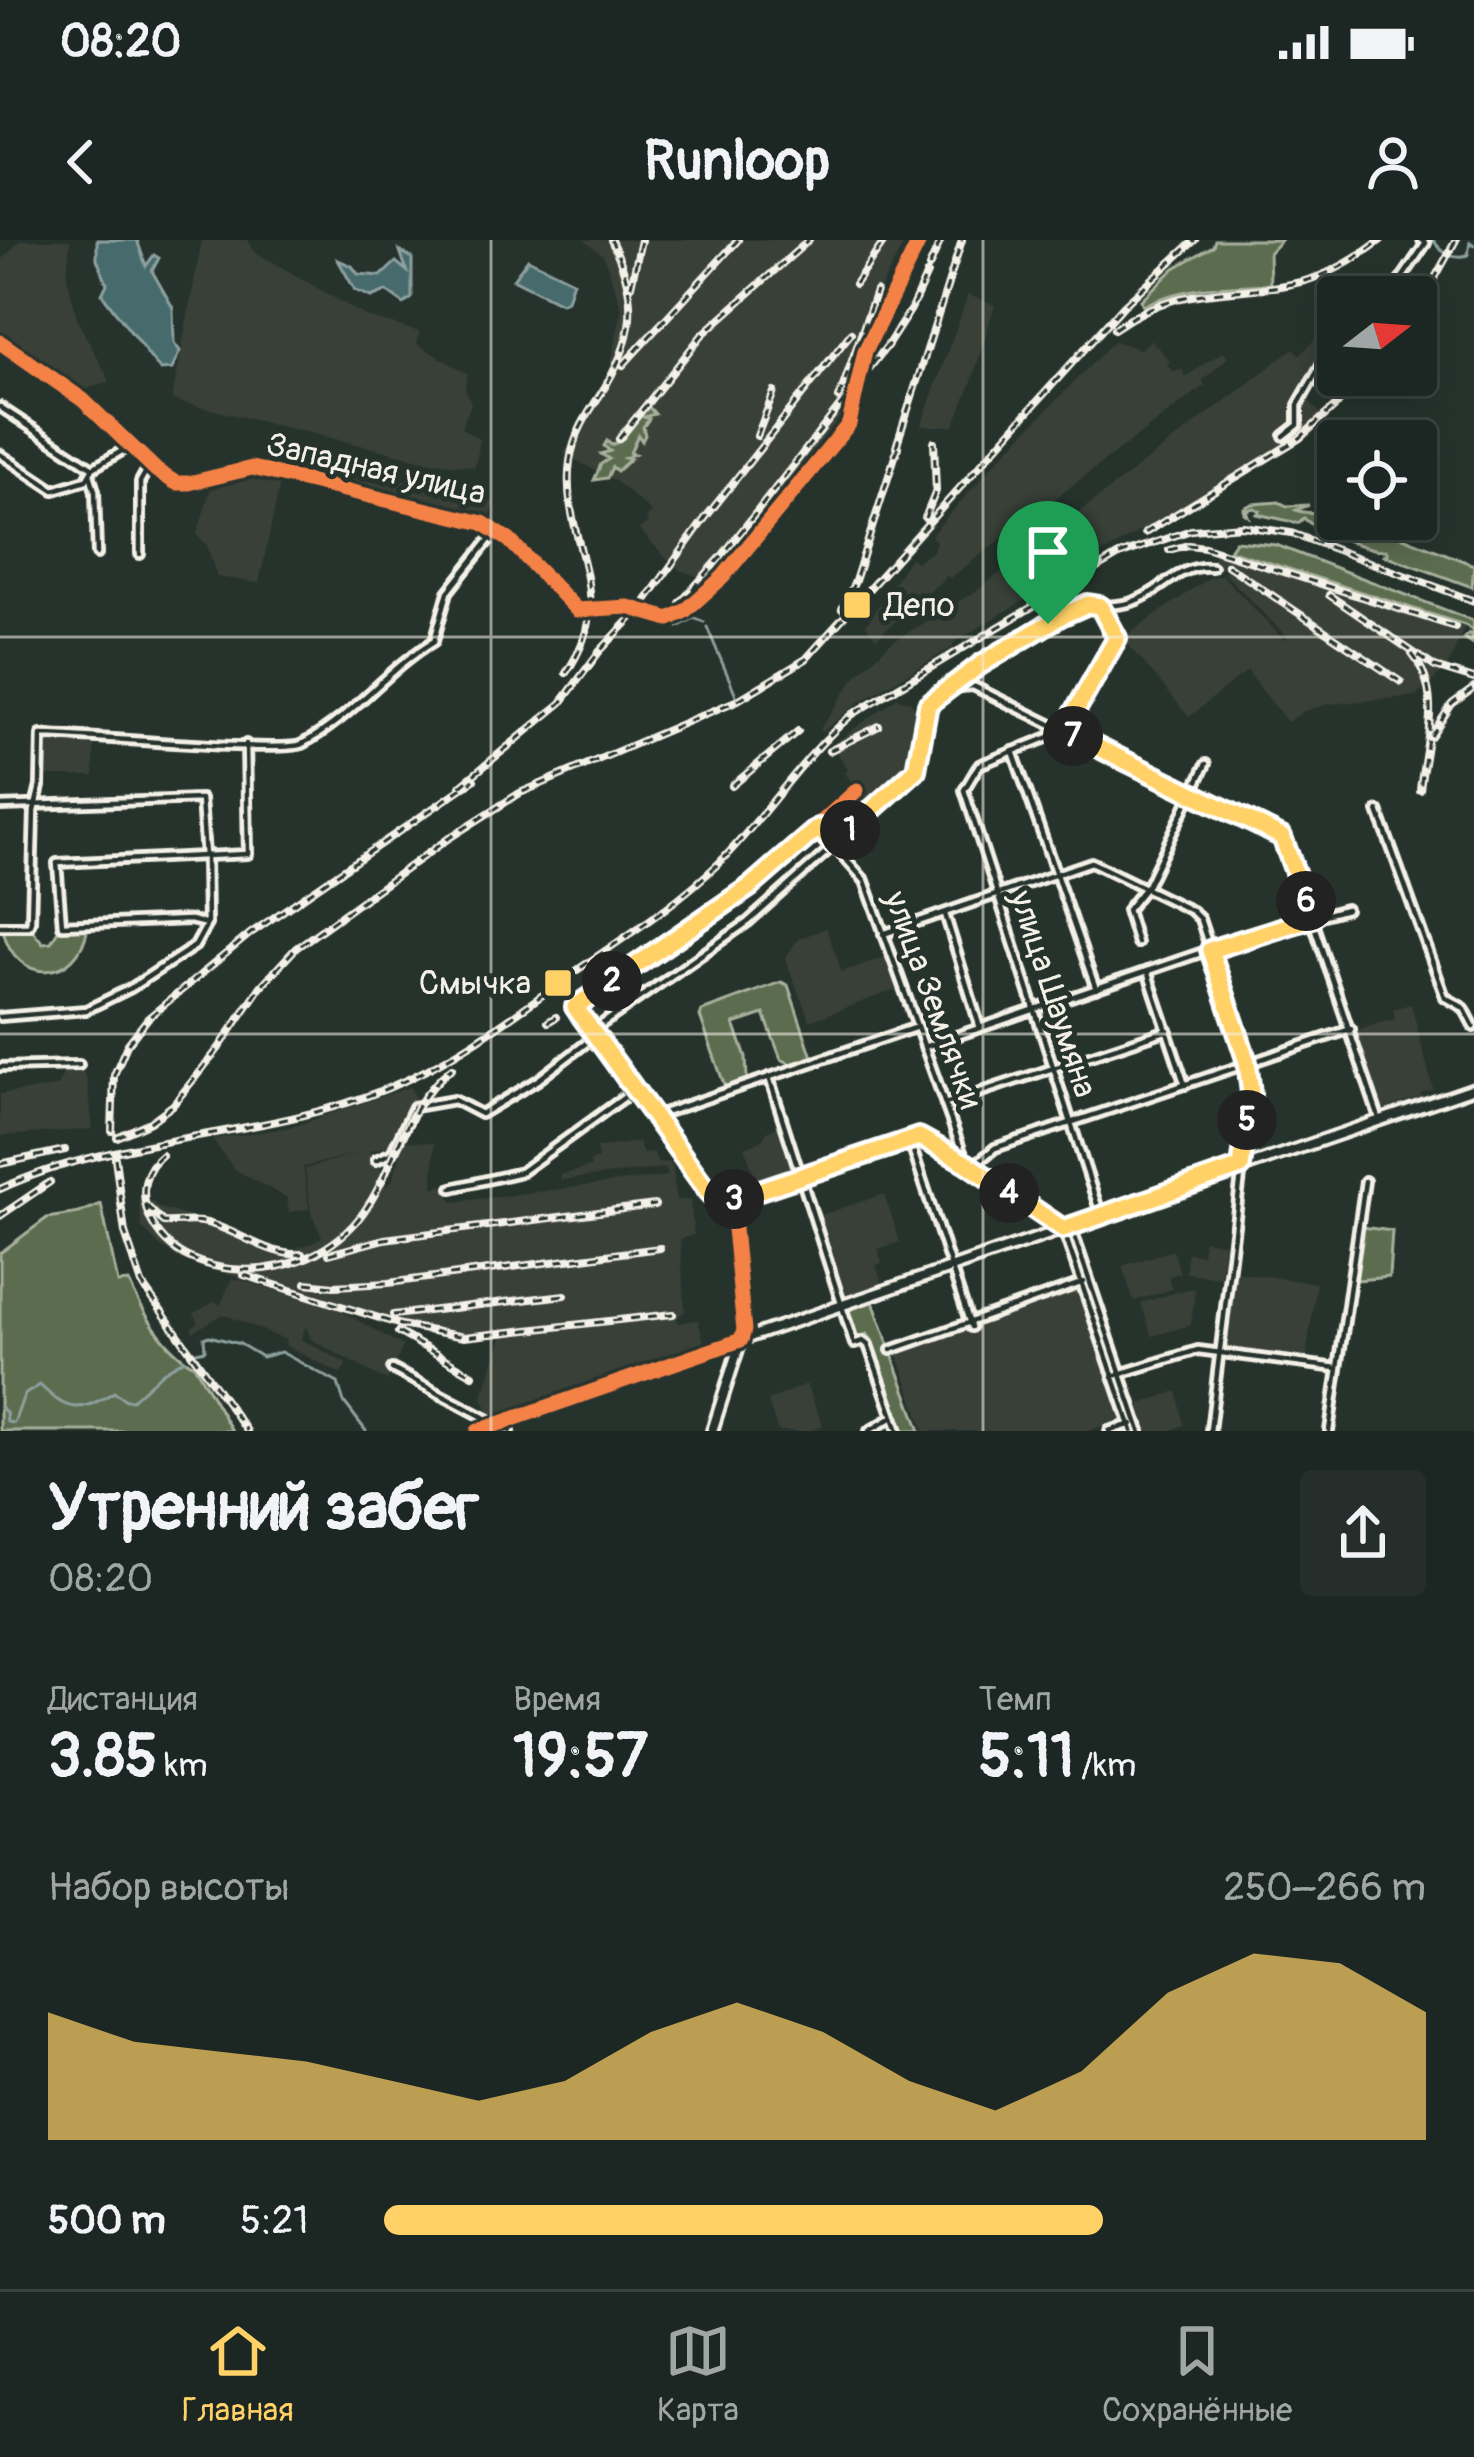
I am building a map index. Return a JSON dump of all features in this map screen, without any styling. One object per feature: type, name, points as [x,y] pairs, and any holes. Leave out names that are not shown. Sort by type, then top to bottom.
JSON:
[{"type":"main road","points":[[712,1431],[741,1340],[1474,1088]]},
{"type":"main road","points":[[478,1431],[559,1403]]},
{"type":"street","name":"Западная улица","points":[[150,464],[183,484],[234,470],[263,470],[426,507],[497,530],[577,610],[632,608],[667,619],[681,614],[723,577],[849,424],[865,351],[920,240]]},
{"type":"street","points":[[1404,276],[1426,243],[1422,240]]},
{"type":"street","points":[[0,342],[82,400],[150,464],[140,482],[140,554]]},
{"type":"street","points":[[1284,436],[1298,424],[1298,405],[1317,372]]},
{"type":"street","points":[[0,407],[92,471],[97,554]]},
{"type":"street","points":[[0,454],[54,490],[86,480],[132,445]]},
{"type":"street","points":[[0,926],[29,926],[41,735],[300,746],[364,701],[394,668],[434,641],[448,592],[497,530]]},
{"type":"street","points":[[376,1160],[392,1153],[416,1106],[454,1100],[481,1114],[538,1080],[738,930],[914,772],[926,706],[954,683],[1074,609],[1136,601],[1190,567],[1212,567]]},
{"type":"street","points":[[1096,989],[1013,751],[1064,731],[1117,638],[1100,606]]},
{"type":"street","points":[[954,683],[960,688],[974,686],[1285,840],[1380,1121]]},
{"type":"street","points":[[207,924],[190,920],[62,925],[57,862],[248,854],[246,744]]},
{"type":"street","name":"улица Шаумяна","points":[[1013,751],[977,766],[964,786],[1101,1216]]},
{"type":"street","points":[[1137,943],[1126,910],[1144,888],[1206,764]]},
{"type":"street","points":[[857,790],[751,886],[575,1007],[710,1194],[727,1201],[910,1139],[927,1139],[1067,1228],[1090,1280],[1117,1375]]},
{"type":"street","points":[[0,806],[200,799],[207,924],[198,943],[165,968],[90,1009],[0,1017]]},
{"type":"street","points":[[1378,811],[1445,997],[1464,1008],[1474,1027]]},
{"type":"street","name":"улица Землячки","points":[[818,828],[863,877],[969,1165]]},
{"type":"street","points":[[883,934],[1091,862],[1192,911],[1200,920],[1247,1062],[1251,1093],[1210,1431]]},
{"type":"street","points":[[924,1047],[1147,970],[1346,909]]},
{"type":"street","points":[[945,914],[980,1028]]},
{"type":"street","points":[[1147,970],[1185,1085]]},
{"type":"street","points":[[652,1117],[917,1027]]},
{"type":"street","points":[[969,1165],[995,1148],[1351,1029]]},
{"type":"street","points":[[945,1104],[1168,1030]]},
{"type":"street","points":[[0,1066],[80,1065]]},
{"type":"street","points":[[769,1077],[854,1344],[863,1340],[868,1346],[898,1431]]},
{"type":"street","points":[[452,1188],[520,1172],[633,1091]]},
{"type":"street","points":[[910,1139],[970,1325]]},
{"type":"street","points":[[1329,1431],[1365,1181]]},
{"type":"street","points":[[559,1403],[741,1340],[744,1330],[733,1214],[727,1201]]},
{"type":"street","points":[[1067,1228],[1135,1427],[1109,1431]]},
{"type":"street","points":[[891,1350],[1090,1280]]},
{"type":"street","points":[[1117,1375],[1198,1350],[1338,1368]]},
{"type":"street","points":[[392,1369],[510,1431]]},
{"type":"street","points":[[873,1430],[893,1417]]},
{"type":"shaded area","points":[[21,240],[70,240],[67,276],[78,322],[110,381],[82,391],[0,337],[0,262]]},
{"type":"shaded area","points":[[202,240],[248,240],[254,251],[367,317],[420,332],[417,344],[468,374],[465,388],[471,404],[461,428],[480,440],[475,467],[431,462],[172,400]]},
{"type":"shaded area","points":[[584,240],[906,240],[873,302],[879,307],[853,360],[844,423],[712,581],[682,571],[667,559],[639,529],[649,523],[651,512],[617,482],[564,454],[608,378],[622,309],[604,256]]},
{"type":"shaded area","points":[[968,295],[995,305],[972,381],[954,426],[921,426]]},
{"type":"shaded area","points":[[1317,337],[1317,363],[1305,385],[1312,389],[1309,401],[1324,417],[953,643],[858,703],[822,732],[857,675],[889,644],[979,589],[1294,348],[1300,355]]},
{"type":"shaded area","points":[[1151,340],[1170,361],[1167,365],[1172,371],[1183,370],[1185,377],[1224,351],[1228,357],[1202,381],[1205,385],[947,576],[876,638],[866,625],[910,558],[916,562],[933,551],[936,542],[931,535],[995,463],[1114,341],[1140,349]]},
{"type":"shaded area","points":[[273,451],[494,502],[490,520],[270,469]]},
{"type":"shaded area","points":[[243,475],[280,483],[259,583],[217,577],[207,545],[197,535],[212,484]]},
{"type":"shaded area","points":[[1216,547],[1465,626],[1447,668],[1416,696],[1329,704],[1287,722],[1249,669],[1189,717],[1123,638],[1210,577],[1222,575],[1284,640],[1288,638],[1224,573],[1227,568],[1211,565]]},
{"type":"shaded area","points":[[897,698],[909,701],[920,714],[915,762],[869,805],[845,773],[848,769],[832,745]]},
{"type":"shaded area","points":[[44,739],[89,739],[89,746],[94,746],[94,776],[44,776]]},
{"type":"shaded area","points":[[826,928],[842,972],[885,957],[897,989],[810,1021],[785,959],[798,939]]},
{"type":"shaded area","points":[[1411,1004],[1433,1089],[1383,1109],[1357,1030],[1395,1019],[1393,1009]]},
{"type":"shaded area","points":[[66,1067],[81,1068],[87,1080],[93,1129],[0,1136],[0,1094],[57,1087]]},
{"type":"shaded area","points":[[410,1087],[417,1102],[406,1107],[408,1113],[393,1145],[369,1151],[386,1186],[392,1182],[405,1141],[434,1143],[433,1188],[443,1185],[453,1202],[668,1176],[666,1168],[561,1180],[560,1175],[591,1167],[590,1161],[598,1159],[596,1148],[638,1142],[643,1153],[653,1152],[658,1163],[672,1162],[676,1200],[690,1200],[694,1235],[680,1239],[685,1311],[677,1318],[678,1323],[698,1320],[705,1348],[490,1417],[482,1396],[502,1337],[463,1340],[339,1310],[403,1346],[387,1381],[311,1339],[306,1325],[301,1339],[347,1364],[341,1374],[285,1345],[286,1340],[223,1314],[193,1332],[191,1327],[199,1323],[194,1313],[216,1301],[220,1306],[232,1278],[308,1299],[182,1260],[142,1228],[139,1200],[147,1198],[160,1208],[239,1231],[284,1252],[313,1243],[322,1237],[311,1212],[305,1169],[359,1153],[303,1167],[309,1209],[289,1212],[287,1198],[234,1169],[212,1139],[292,1127]]},
{"type":"shaded area","points":[[777,1127],[791,1168],[756,1180],[745,1147],[762,1141]]},
{"type":"shaded area","points":[[884,1194],[900,1242],[878,1249],[882,1263],[876,1265],[883,1286],[847,1297],[821,1215]]},
{"type":"shaded area","points":[[1204,1240],[1225,1244],[1220,1277],[1186,1273],[1187,1253],[1202,1254]]},
{"type":"shaded area","points":[[1173,1250],[1180,1273],[1168,1277],[1172,1289],[1134,1301],[1122,1266]]},
{"type":"shaded area","points":[[1236,1272],[1316,1283],[1306,1359],[1226,1348]]},
{"type":"shaded area","points":[[1195,1289],[1191,1325],[1152,1336],[1141,1303]]},
{"type":"shaded area","points":[[1080,1290],[1123,1419],[1087,1431],[924,1431],[897,1352]]},
{"type":"shaded area","points":[[806,1384],[823,1426],[778,1431],[768,1401]]},
{"type":"shaded area","points":[[1177,1391],[1184,1425],[1147,1431],[1138,1405]]},
{"type":"green space","points":[[1215,240],[1281,240],[1269,253],[1270,284],[1189,291],[1143,306],[1141,300],[1175,268],[1213,246]]},
{"type":"green space","points":[[648,406],[655,414],[644,417],[649,419],[643,427],[645,435],[642,441],[638,435],[630,453],[634,454],[617,471],[612,467],[607,478],[594,480],[601,464],[609,459],[601,454],[610,451],[604,446],[607,441],[611,445],[621,441]]},
{"type":"green space","points":[[1252,504],[1309,505],[1296,510],[1317,512],[1317,527],[1304,518],[1298,523],[1257,514],[1260,511],[1254,508],[1246,510],[1248,516],[1244,508]]},
{"type":"green space","points":[[1347,540],[1410,540],[1474,565],[1472,587],[1384,555],[1386,550]]},
{"type":"green space","points":[[1235,541],[1276,545],[1472,620],[1473,630],[1229,550]]},
{"type":"green space","points":[[88,927],[72,959],[47,971],[20,961],[3,930],[31,929],[43,943],[51,942],[59,929]]},
{"type":"green space","points":[[781,982],[788,985],[812,1057],[791,1064],[781,1059],[764,1014],[734,1024],[746,1057],[747,1079],[725,1087],[702,1011]]},
{"type":"green space","points":[[101,1204],[118,1283],[129,1282],[164,1340],[194,1365],[232,1431],[0,1431],[0,1253],[47,1218]]},
{"type":"green space","points":[[1362,1227],[1392,1231],[1389,1277],[1356,1280]]},
{"type":"green space","points":[[872,1299],[920,1431],[901,1431],[872,1340],[867,1334],[856,1338],[847,1309]]},
{"type":"water","points":[[97,240],[137,240],[146,266],[154,255],[159,258],[152,271],[173,308],[174,343],[180,351],[172,369],[161,370],[155,364],[102,294],[107,284],[97,259]]},
{"type":"water","points":[[400,251],[412,258],[412,298],[404,304],[386,291],[371,297],[355,290],[338,260],[358,274],[381,276],[396,262],[407,271]]},
{"type":"water","points":[[528,259],[573,281],[567,300],[561,303],[513,279]]},
{"type":"waterway","points":[[1433,240],[1458,256],[1468,255],[1470,242],[1474,245]]},
{"type":"waterway","points":[[678,627],[694,618],[704,622]]},
{"type":"waterway","points":[[668,624],[674,625]]},
{"type":"waterway","points":[[707,627],[736,695]]},
{"type":"waterway","points":[[192,1353],[205,1350],[204,1338],[209,1336],[240,1344],[262,1357],[281,1352],[338,1383],[344,1402],[366,1431]]},
{"type":"waterway","points":[[0,1407],[7,1422],[14,1423],[24,1395],[40,1385],[58,1401],[74,1407],[114,1392],[132,1400],[185,1359]]},
{"type":"railway","points":[[566,673],[582,644],[589,617],[589,592],[569,490],[570,461],[581,426],[621,356],[630,319],[627,282],[611,240]]},
{"type":"railway","points":[[631,286],[641,240]]},
{"type":"railway","points":[[623,365],[738,240]]},
{"type":"railway","points":[[619,439],[702,335],[809,240]]},
{"type":"railway","points":[[855,284],[885,240]]},
{"type":"railway","points":[[929,267],[941,240]]},
{"type":"railway","points":[[896,447],[962,240]]},
{"type":"railway","points":[[117,1137],[173,1105],[261,986],[296,948],[449,838],[520,793],[738,700],[806,659],[1124,305],[1195,240]]},
{"type":"railway","points":[[1114,329],[1138,314],[1182,298],[1308,280],[1381,240]]},
{"type":"railway","points":[[1436,276],[1456,240]]},
{"type":"railway","points":[[680,603],[887,346],[927,274]]},
{"type":"railway","points":[[839,398],[876,291]]},
{"type":"railway","points":[[460,786],[561,703],[599,652],[639,610],[851,333]]},
{"type":"railway","points":[[757,436],[774,392]]},
{"type":"railway","points":[[1145,533],[1300,438],[1347,396]]},
{"type":"railway","points":[[925,518],[936,491],[934,442]]},
{"type":"railway","points":[[842,609],[898,447]]},
{"type":"railway","points":[[0,1189],[95,1156],[341,1105],[437,1064],[685,893],[736,845],[853,714],[1119,555],[1191,530],[1243,526],[1291,533],[1474,601]]},
{"type":"railway","points":[[1169,550],[1205,547],[1455,627]]},
{"type":"railway","points":[[1227,565],[1401,682]]},
{"type":"railway","points":[[1329,595],[1435,667],[1474,679]]},
{"type":"railway","points":[[1412,654],[1422,669],[1430,702],[1420,790]]},
{"type":"railway","points":[[1431,736],[1452,704],[1474,688]]},
{"type":"railway","points":[[829,751],[879,726]]},
{"type":"railway","points":[[732,786],[798,731]]},
{"type":"railway","points":[[112,1131],[114,1075],[127,1045],[148,1018],[251,933],[474,780]]},
{"type":"railway","points":[[548,1022],[556,1017]]},
{"type":"railway","points":[[162,1155],[151,1167],[144,1194],[152,1222],[171,1246],[199,1262],[230,1269],[295,1262],[339,1239],[360,1217],[413,1115],[452,1068]]},
{"type":"railway","points":[[0,1164],[65,1150]]},
{"type":"railway","points":[[115,1158],[125,1233],[142,1284],[247,1431]]},
{"type":"railway","points":[[0,1216],[50,1182]]},
{"type":"railway","points":[[329,1254],[384,1239],[655,1205]]},
{"type":"railway","points":[[147,1206],[163,1222],[202,1222],[276,1251],[302,1254]]},
{"type":"railway","points":[[306,1283],[388,1283],[660,1248]]},
{"type":"railway","points":[[244,1275],[401,1325],[464,1337],[673,1314]]},
{"type":"railway","points":[[393,1315],[565,1295]]},
{"type":"railway","points":[[398,1332],[473,1375]]},
{"type":"cycle path","points":[[0,342],[83,400],[157,471],[176,483],[252,468],[483,523],[509,540],[577,610],[628,607],[669,619],[723,577],[849,424],[865,351],[920,240]]},
{"type":"cycle path","points":[[478,1431],[741,1340],[744,1330],[732,1208],[697,1182],[575,1007],[751,886],[857,790]]},
{"type":"place","name":"Депо","points":[[857,605]]},
{"type":"place","name":"Смычка","points":[[558,983]]},
{"type":"route","points":[[1097,605],[1117,638],[1064,731],[1282,837],[1288,845],[1312,918],[1210,950],[1247,1062],[1251,1093],[1241,1167],[1063,1229],[919,1137],[727,1201],[710,1194],[575,1007],[751,886],[818,828],[832,843],[839,839],[916,770],[928,704],[1048,624],[1079,607],[1097,605]]}]
